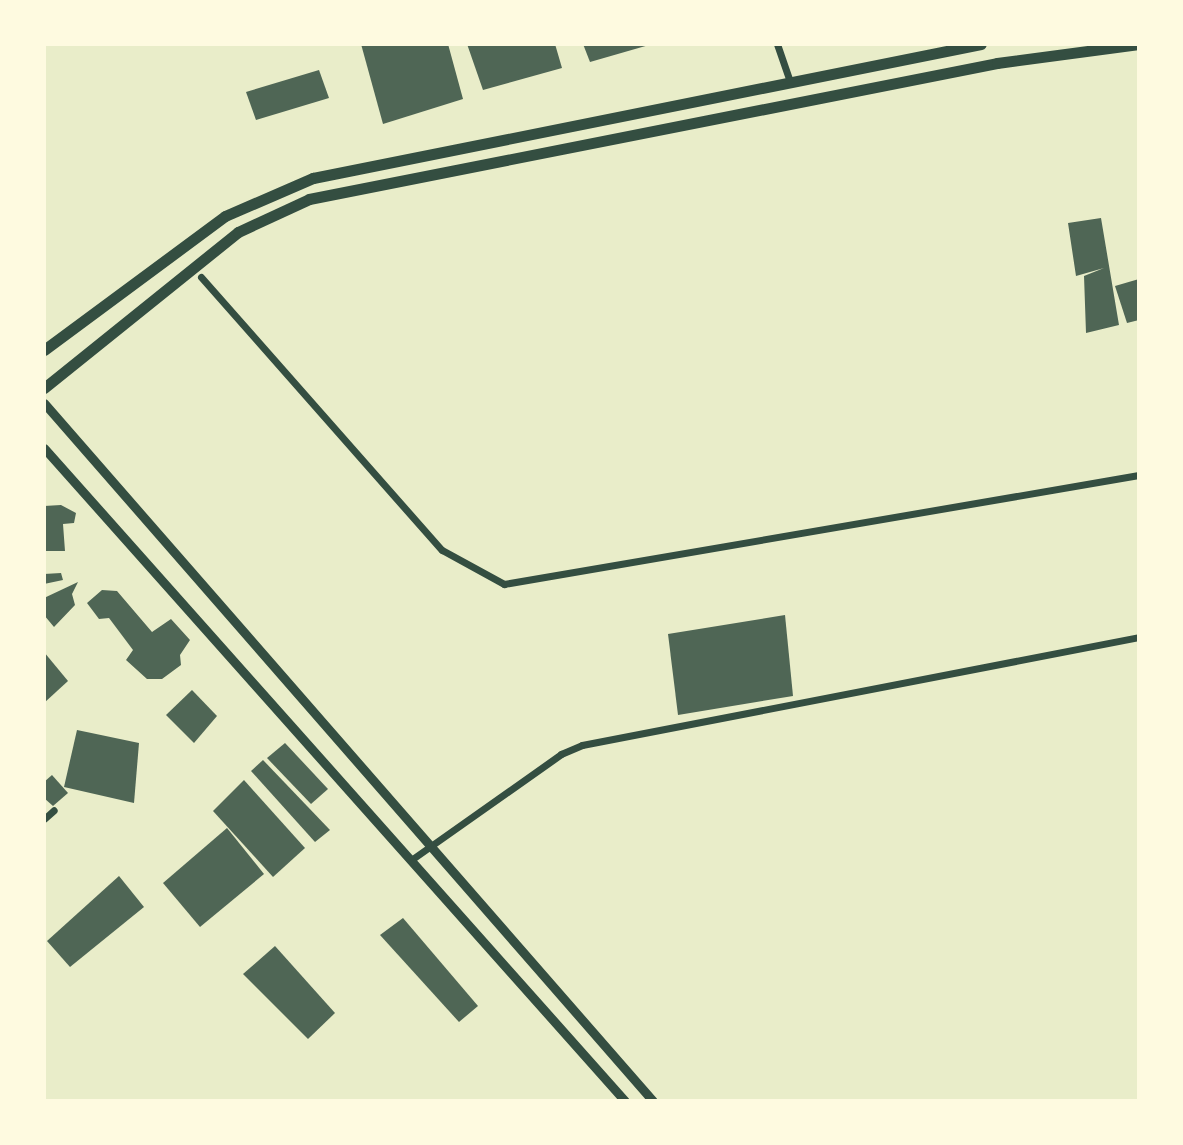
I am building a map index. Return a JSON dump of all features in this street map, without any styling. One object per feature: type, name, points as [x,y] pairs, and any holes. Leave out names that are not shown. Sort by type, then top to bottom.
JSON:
[{"type":"main road","points":[[44,350],[225,216],[313,178],[789,79],[981,44]]},
{"type":"main road","points":[[44,388],[238,232],[309,199],[953,71],[1139,44]]},
{"type":"street","points":[[777,44],[789,79]]},
{"type":"street","points":[[201,277],[442,550],[504,584],[1139,475]]},
{"type":"street","points":[[44,403],[428,847],[653,1101]]},
{"type":"street","points":[[44,448],[625,1101]]},
{"type":"street","points":[[411,860],[561,754],[582,745],[1139,637]]},
{"type":"street","points":[[44,819],[54,810]]},
{"type":"building","points":[[361,44],[448,44],[463,99],[383,124]]},
{"type":"building","points":[[467,44],[555,44],[562,68],[483,90]]},
{"type":"building","points":[[583,44],[649,44],[649,45],[590,62]]},
{"type":"building","points":[[319,70],[329,98],[256,120],[246,92]]},
{"type":"building","points":[[1101,218],[1119,325],[1086,333],[1084,276],[1104,268],[1076,276],[1068,223]]},
{"type":"building","points":[[1139,279],[1139,320],[1127,323],[1115,286]]},
{"type":"building","points":[[61,505],[76,513],[74,523],[63,524],[65,551],[44,551],[44,506]]},
{"type":"building","points":[[61,573],[63,580],[44,584],[44,574]]},
{"type":"building","points":[[78,582],[72,594],[75,605],[54,627],[44,615],[44,598]]},
{"type":"building","points":[[102,590],[117,591],[152,632],[171,619],[190,640],[180,655],[181,665],[162,679],[147,679],[126,660],[133,650],[109,618],[99,619],[87,603]]},
{"type":"building","points":[[785,615],[793,696],[678,715],[668,634]]},
{"type":"building","points":[[44,652],[68,681],[44,703]]},
{"type":"building","points":[[192,690],[217,716],[194,743],[166,715]]},
{"type":"building","points":[[77,730],[139,743],[134,803],[64,787]]},
{"type":"building","points":[[285,743],[328,789],[311,804],[267,758]]},
{"type":"building","points":[[263,760],[330,830],[315,842],[251,771]]},
{"type":"building","points":[[52,775],[68,793],[53,806],[44,798],[44,782]]},
{"type":"building","points":[[244,780],[305,848],[273,877],[213,811]]},
{"type":"building","points":[[227,828],[264,874],[200,927],[163,883]]},
{"type":"building","points":[[119,876],[144,907],[70,967],[47,941]]},
{"type":"building","points":[[403,918],[478,1006],[459,1022],[380,935]]},
{"type":"building","points":[[275,946],[335,1013],[308,1039],[243,974]]}]
